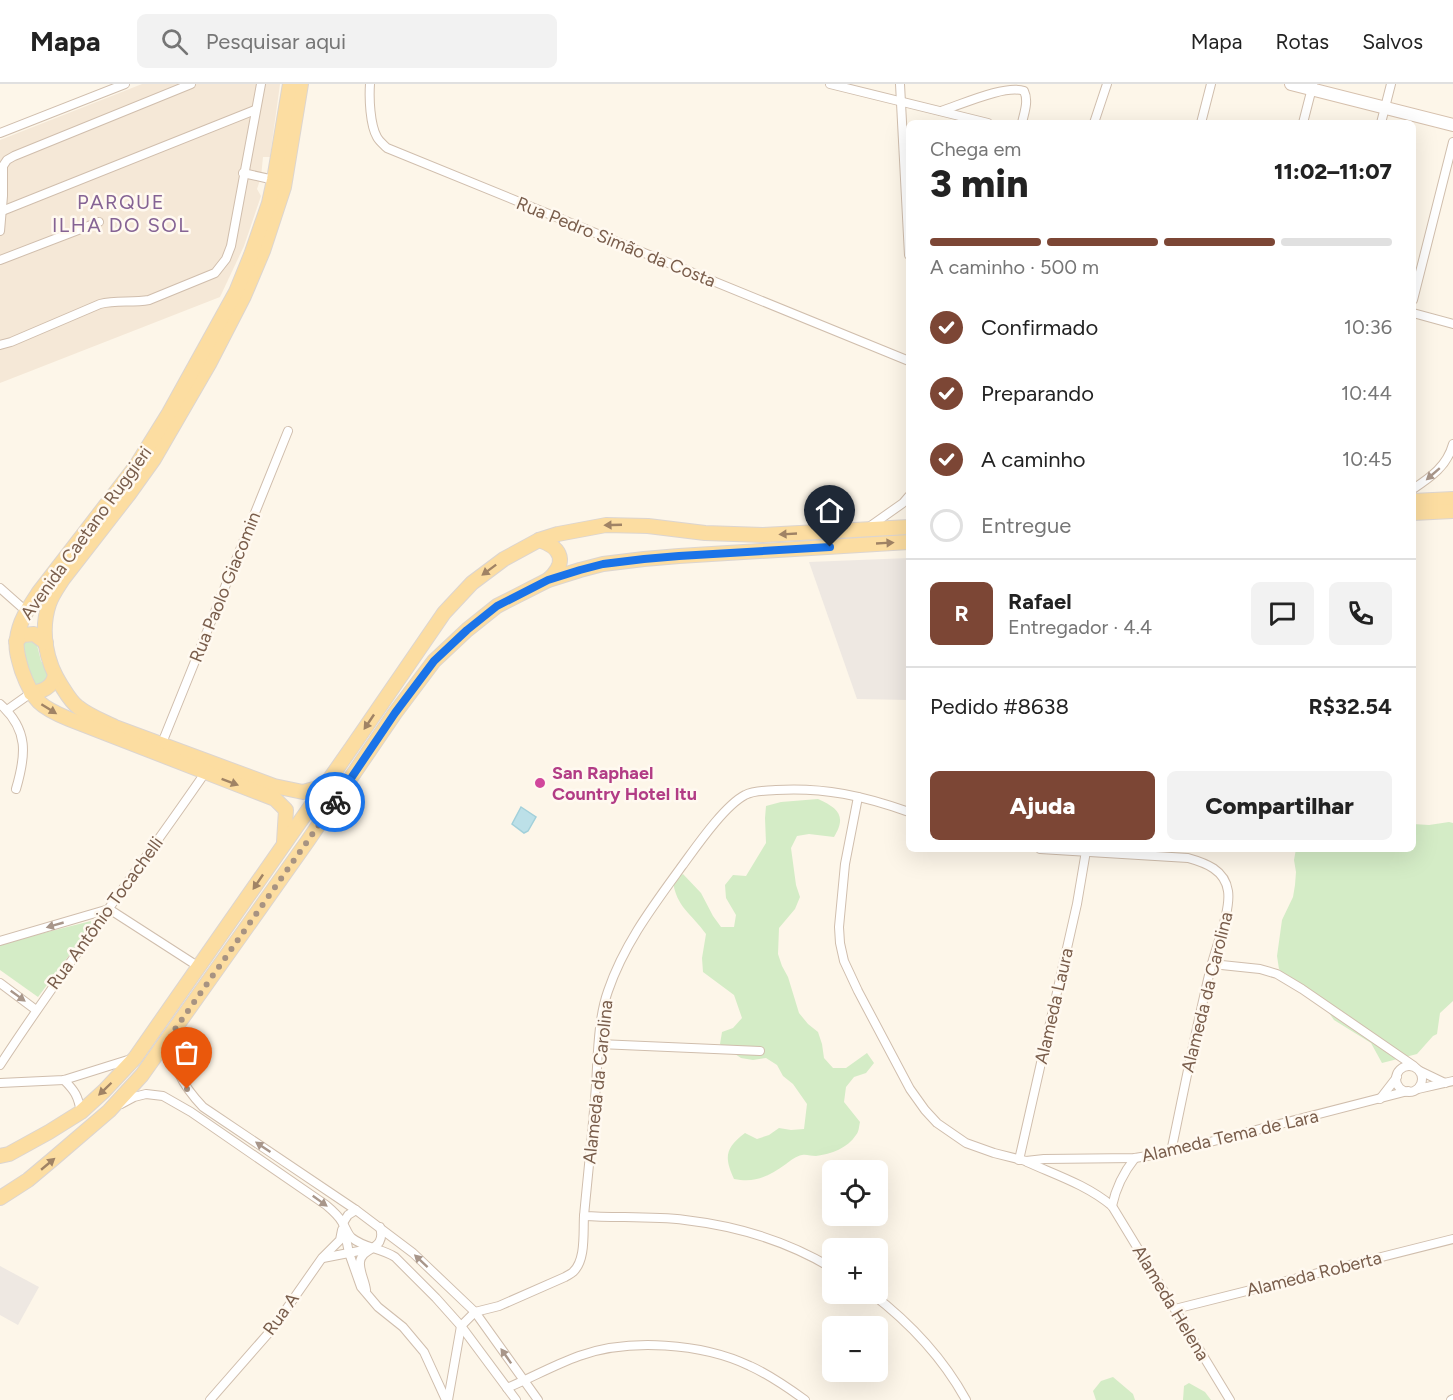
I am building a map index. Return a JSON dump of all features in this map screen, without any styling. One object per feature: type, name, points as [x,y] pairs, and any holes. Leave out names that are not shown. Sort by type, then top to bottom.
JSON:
[{"type":"main road","name":"Avenida Caetano Ruggieri","points":[[290,84],[269,203],[236,292],[169,413],[136,466],[39,592],[26,611],[16,641],[19,662],[31,693],[39,703],[53,712],[208,767],[274,786],[303,792],[325,786]]},
{"type":"main road","name":"Avenida Caetano Ruggieri","points":[[285,810],[275,800],[162,743],[115,727],[75,705],[55,675],[46,643],[45,623],[49,605],[63,579],[154,459],[209,364],[244,296],[263,251],[284,187],[301,84]]},
{"type":"main road","points":[[1416,501],[1453,499]]},
{"type":"main road","points":[[1416,513],[1453,511]]},
{"type":"main road","points":[[0,1156],[9,1154],[81,1112],[135,1058],[444,613],[472,583],[504,559],[539,540],[564,532],[606,525],[763,535],[906,527]]},
{"type":"main road","points":[[539,540],[548,543],[558,551],[560,558],[558,569],[548,580]]},
{"type":"main road","points":[[0,1198],[28,1180],[109,1111],[142,1075],[395,713],[434,661],[497,606],[548,580],[603,564],[644,559],[906,542]]},
{"type":"main road","points":[[16,641],[29,633],[46,643]]},
{"type":"main road","points":[[31,693],[45,689],[53,682],[55,675]]},
{"type":"main road","points":[[284,843],[285,810],[294,797],[303,792]]},
{"type":"street","points":[[0,133],[124,84]]},
{"type":"street","points":[[0,231],[3,166],[7,160],[190,84]]},
{"type":"street","points":[[0,345],[100,304],[149,300],[216,273],[226,259],[231,246],[261,84]]},
{"type":"street","name":"Rua Pedro Simão da Costa","points":[[370,84],[369,93],[375,134],[387,148],[906,360]]},
{"type":"street","points":[[830,84],[976,120]]},
{"type":"street","points":[[900,84],[906,167]]},
{"type":"street","points":[[1096,120],[1107,84]]},
{"type":"street","points":[[1202,120],[1211,84]]},
{"type":"street","points":[[1291,84],[1312,87],[1453,125]]},
{"type":"street","points":[[1382,120],[1391,84]]},
{"type":"street","points":[[1304,120],[1312,87]]},
{"type":"street","points":[[941,111],[999,91],[1020,89],[1026,95],[1023,120]]},
{"type":"street","points":[[2,211],[255,110]]},
{"type":"street","points":[[1416,288],[1453,142]]},
{"type":"street","points":[[243,173],[274,180]]},
{"type":"street","points":[[0,260],[99,222]]},
{"type":"street","points":[[1416,314],[1453,324]]},
{"type":"street","name":"Rua Paolo Giacomin","points":[[162,743],[288,431]]},
{"type":"street","points":[[1416,487],[1436,472],[1450,455],[1453,444]]},
{"type":"street","points":[[1450,455],[1453,465]]},
{"type":"street","points":[[866,530],[906,500]]},
{"type":"street","points":[[0,588],[26,611]]},
{"type":"street","points":[[16,789],[24,753],[20,731],[3,707],[31,693]]},
{"type":"street","name":"Rua Antônio Tocachelli","points":[[0,1065],[36,1010],[208,767]]},
{"type":"street","name":"Alameda da Carolina","points":[[475,1312],[499,1306],[565,1277],[578,1266],[581,1256],[599,1044],[607,993],[629,943],[697,844],[733,804],[745,795],[757,792],[832,791],[906,811]]},
{"type":"street","name":"Alameda Tema de Lara","points":[[858,797],[843,883],[839,927],[844,961],[910,1089],[937,1123],[966,1143],[1022,1161],[1135,1158],[1171,1152],[1449,1082]]},
{"type":"street","name":"Alameda Laura","points":[[1022,1161],[1077,904],[1086,852]]},
{"type":"street","name":"Alameda da Carolina","points":[[1101,852],[1188,858],[1215,869],[1223,878],[1228,889],[1228,904],[1212,964],[1171,1152]]},
{"type":"street","points":[[0,941],[109,909],[199,967]]},
{"type":"street","name":"Alameda Tema de Lara","points":[[1212,964],[1260,969],[1277,974],[1417,1069],[1449,1082]]},
{"type":"street","points":[[0,983],[36,1010]]},
{"type":"street","points":[[171,1035],[176,1069],[187,1089],[203,1107],[356,1210],[412,1253],[475,1312],[538,1400]]},
{"type":"street","points":[[599,1044],[760,1052]]},
{"type":"street","points":[[1392,1050],[1398,1073],[1397,1082],[1403,1090],[1408,1091]]},
{"type":"street","points":[[0,1083],[64,1080],[135,1058]]},
{"type":"street","points":[[1379,1099],[1404,1067],[1417,1069],[1422,1080],[1418,1089]]},
{"type":"street","points":[[64,1080],[75,1091],[81,1112]]},
{"type":"street","points":[[109,1111],[134,1097],[164,1096],[319,1200],[336,1213],[349,1236],[365,1246],[395,1257],[436,1298],[461,1326],[516,1400]]},
{"type":"street","points":[[191,1112],[198,1101]]},
{"type":"street","points":[[1112,1206],[1118,1183],[1135,1158]]},
{"type":"street","name":"Alameda Helena","points":[[1022,1161],[1085,1187],[1112,1206],[1230,1400]]},
{"type":"street","points":[[356,1210],[348,1215],[343,1223],[349,1253],[361,1287],[378,1307],[403,1327],[424,1352],[447,1400]]},
{"type":"street","points":[[584,1216],[683,1220],[719,1225],[777,1241],[822,1263]]},
{"type":"street","name":"Rua A","points":[[210,1400],[273,1328],[322,1258],[340,1240],[343,1223]]},
{"type":"street","points":[[367,1294],[360,1261],[364,1254],[375,1248],[381,1238],[380,1227]]},
{"type":"street","name":"Alameda Roberta","points":[[1175,1309],[1453,1239]]},
{"type":"street","points":[[322,1258],[375,1248]]},
{"type":"street","points":[[884,1304],[934,1352],[955,1380],[966,1400]]},
{"type":"street","points":[[447,1400],[461,1326],[475,1312]]},
{"type":"street","points":[[507,1388],[579,1356],[613,1348],[673,1346],[706,1351],[739,1361],[769,1375],[805,1400]]},
{"type":"shaded area","name":"PARQUE ILHA DO SOL","points":[[142,84],[280,84],[270,157],[263,157],[257,189],[261,196],[244,246],[220,297],[0,383],[0,140]]},
{"type":"shaded area","points":[[906,558],[906,700],[857,699],[809,562]]},
{"type":"shaded area","points":[[0,1266],[39,1287],[18,1325],[0,1315]]},
{"type":"green space","points":[[26,640],[36,641],[41,661],[50,675],[49,681],[36,686],[25,662],[22,644]]},
{"type":"green space","points":[[818,799],[835,809],[840,823],[834,837],[809,834],[797,836],[791,848],[800,897],[795,909],[779,928],[778,954],[799,1013],[818,1032],[824,1058],[833,1068],[846,1068],[867,1053],[874,1063],[866,1073],[854,1077],[846,1087],[844,1102],[860,1122],[853,1140],[839,1150],[827,1154],[798,1156],[761,1178],[734,1179],[728,1159],[733,1143],[745,1133],[757,1139],[779,1128],[804,1129],[807,1104],[793,1084],[783,1076],[777,1065],[766,1058],[753,1060],[741,1058],[720,1044],[722,1032],[733,1028],[742,1018],[734,995],[703,972],[702,958],[706,934],[681,904],[673,881],[683,874],[701,893],[721,927],[734,927],[736,915],[726,898],[725,885],[733,875],[746,876],[766,843],[766,806],[781,802]]},
{"type":"green space","points":[[1453,823],[1453,1001],[1440,1013],[1437,1034],[1417,1054],[1382,1063],[1371,1043],[1334,1020],[1320,1000],[1279,969],[1277,956],[1282,920],[1293,897],[1295,852],[1416,852],[1416,824]]},
{"type":"green space","points":[[91,921],[91,926],[38,997],[0,970],[0,944]]},
{"type":"green space","points":[[1113,1377],[1133,1394],[1135,1400],[1096,1400],[1093,1391],[1101,1381]]},
{"type":"green space","points":[[1189,1383],[1205,1392],[1211,1400],[1183,1400],[1184,1386]]},
{"type":"water","points":[[521,807],[536,817],[528,831],[524,833],[512,824]]},
{"type":"way so far","points":[[187,1089],[176,1069],[171,1035],[335,802]]},
{"type":"place","name":"San Raphael Country Hotel Itu","points":[[540,783]]},
{"type":"district","name":"PARQUE ILHA DO SOL","points":[[121,214]]},
{"type":"route","points":[[335,802],[395,713],[434,661],[497,606],[548,580],[603,564],[679,556],[830,547]]}]
